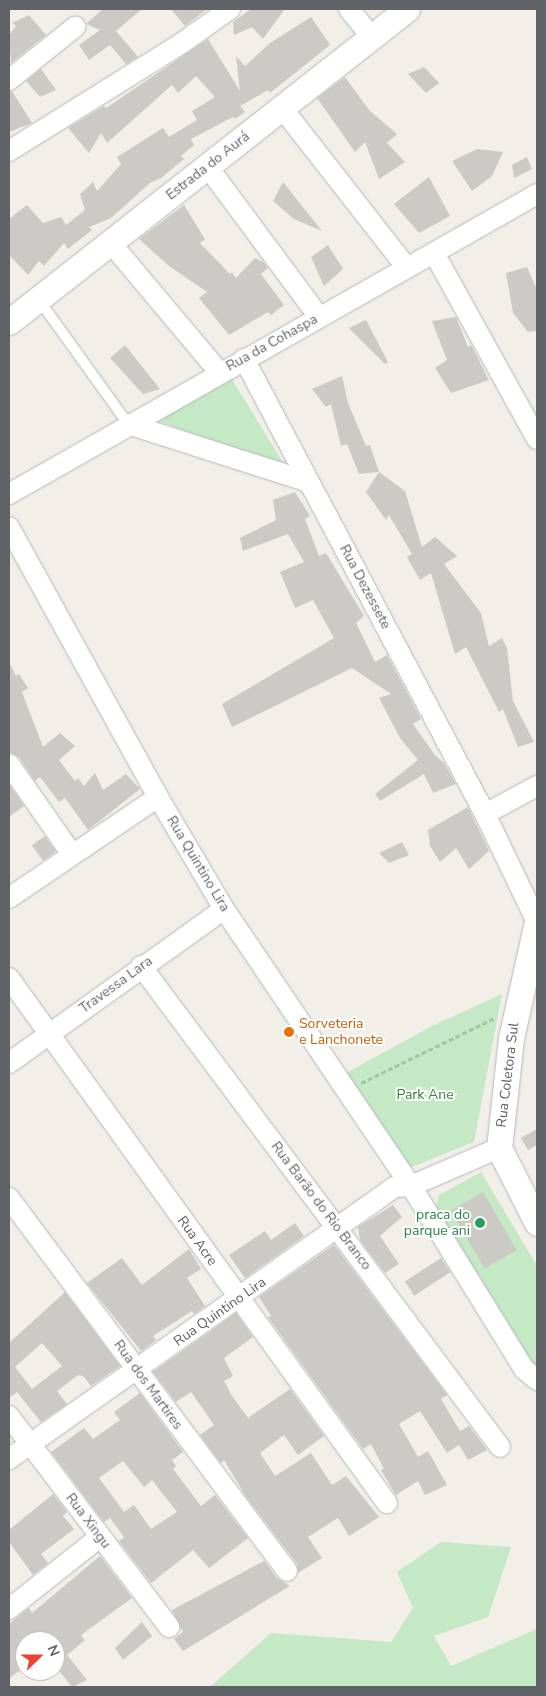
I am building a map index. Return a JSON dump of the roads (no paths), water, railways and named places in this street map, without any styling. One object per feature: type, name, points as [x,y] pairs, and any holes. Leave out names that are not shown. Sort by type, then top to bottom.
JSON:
[{"type":"street","points":[[9,151],[182,43],[230,9]]},
{"type":"street","points":[[349,9],[372,37]]},
{"type":"street","name":"Estrada do Aurá","points":[[19,309],[110,242],[407,9]]},
{"type":"street","points":[[9,80],[75,28]]},
{"type":"street","points":[[282,108],[406,268]]},
{"type":"street","points":[[207,166],[319,317]]},
{"type":"street","name":"Rua da Cohaspa","points":[[9,494],[128,424],[537,194]]},
{"type":"street","points":[[110,242],[220,373]]},
{"type":"street","points":[[434,253],[537,438]]},
{"type":"street","name":"Rua Dezessete","points":[[244,359],[485,814],[537,922]]},
{"type":"street","points":[[128,424],[310,482]]},
{"type":"street","name":"Rua Quintino Lira","points":[[9,527],[158,797],[224,909],[411,1186],[524,1369],[537,1380]]},
{"type":"street","points":[[9,764],[71,853]]},
{"type":"street","points":[[485,814],[537,786]]},
{"type":"street","points":[[9,898],[71,853],[158,797]]},
{"type":"street","name":"Travessa Lara","points":[[9,1062],[141,966],[224,909]]},
{"type":"street","name":"Rua Coletora Sul","points":[[500,1148],[511,1038],[537,922]]},
{"type":"street","name":"Rua Barão do Rio Branco","points":[[141,966],[500,1447]]},
{"type":"street","name":"Rua Acre","points":[[9,978],[238,1299],[387,1503]]},
{"type":"street","points":[[500,1148],[537,1223]]},
{"type":"street","name":"Rua Quintino Lira","points":[[9,1459],[338,1229],[394,1187],[411,1186],[500,1148]]},
{"type":"street","name":"Rua dos Martires","points":[[9,1198],[288,1571]]},
{"type":"street","name":"Rua Xingu","points":[[9,1416],[168,1626]]},
{"type":"street","points":[[9,1609],[100,1537]]},
{"type":"lane","points":[[19,309],[128,424]]},
{"type":"place","name":"Sorveteria e Lanchonete","points":[[289,1032]]},
{"type":"place","name":"praca do parque ani","points":[[480,1223]]},
{"type":"park label","name":"Park Ane","points":[[425,1095]]}]
